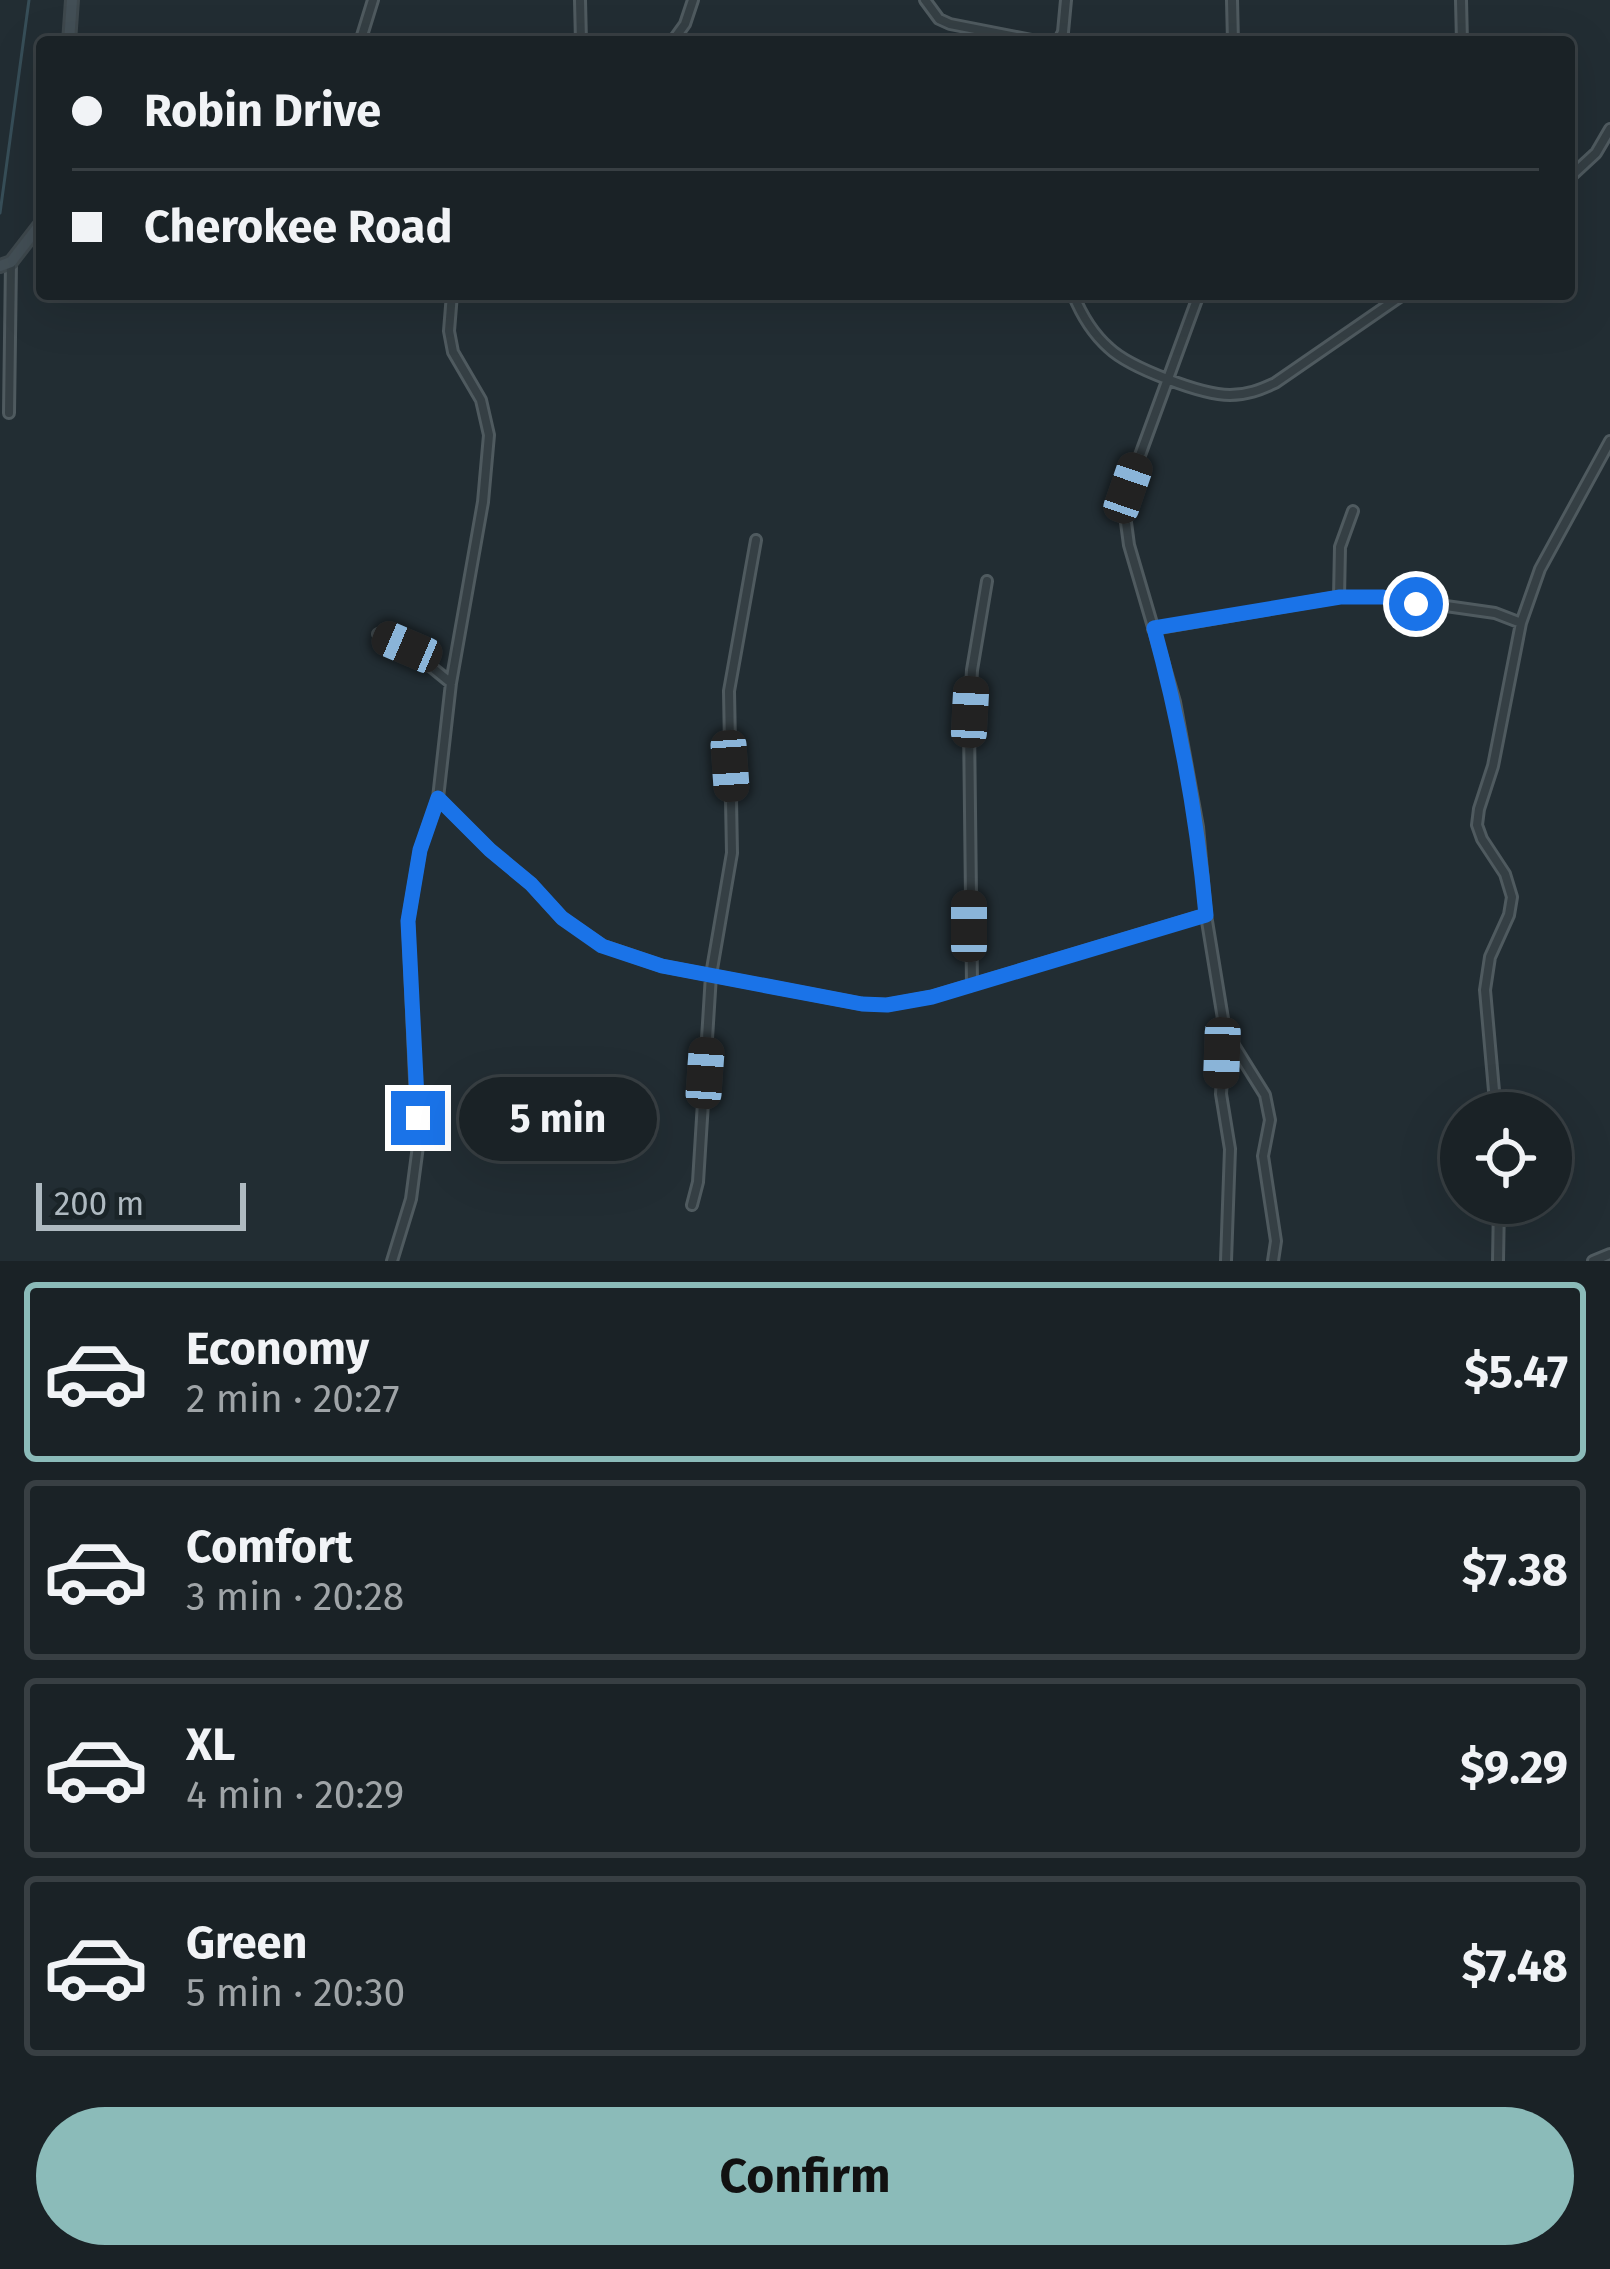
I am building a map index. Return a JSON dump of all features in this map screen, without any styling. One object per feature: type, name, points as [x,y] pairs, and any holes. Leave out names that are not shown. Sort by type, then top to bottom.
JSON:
[{"type":"street","points":[[69,36],[72,0]]},
{"type":"street","points":[[362,36],[373,0]]},
{"type":"street","points":[[580,0],[581,36]]},
{"type":"street","points":[[676,36],[693,0]]},
{"type":"street","points":[[925,0],[939,20],[1011,36]]},
{"type":"street","points":[[1061,36],[1066,0]]},
{"type":"street","points":[[1232,0],[1233,36]]},
{"type":"street","points":[[1461,0],[1462,36]]},
{"type":"street","points":[[1575,172],[1596,153],[1610,129]]},
{"type":"street","points":[[10,413],[5,264],[36,229]]},
{"type":"street","points":[[392,1261],[411,1199],[418,1146],[408,921],[420,850],[438,798],[489,435],[481,400],[452,352],[452,300]]},
{"type":"street","points":[[1075,300],[1082,317],[1125,361],[1207,392],[1228,395],[1254,393],[1280,380],[1395,300]]},
{"type":"street","points":[[1197,300],[1128,488],[1125,515],[1129,544],[1175,702],[1198,827],[1206,915],[1225,1031],[1221,1094],[1230,1149],[1226,1261]]},
{"type":"street","points":[[1494,1092],[1484,1002],[1490,957],[1512,897],[1478,825],[1521,623],[1540,569],[1610,441]]},
{"type":"street","points":[[1340,597],[1340,548],[1353,511]]},
{"type":"street","points":[[692,1205],[698,1182],[711,975],[734,826],[729,691],[756,540]]},
{"type":"street","points":[[972,985],[969,724],[987,581]]},
{"type":"street","points":[[1154,628],[1340,597],[1383,597],[1495,613],[1521,623]]},
{"type":"street","points":[[378,634],[407,647],[451,682]]},
{"type":"street","points":[[438,798],[581,933],[631,957],[887,1005],[972,985],[1206,915]]},
{"type":"street","points":[[1225,1031],[1265,1095],[1270,1120],[1262,1156],[1276,1241],[1273,1261]]},
{"type":"street","points":[[1498,1224],[1498,1261]]},
{"type":"street","points":[[1592,1261],[1610,1254]]},
{"type":"waterway","points":[[0,213],[29,0]]},
{"type":"route","points":[[418,1118],[408,921],[420,850],[438,798],[562,918],[602,946],[662,966],[862,1004],[932,997],[1206,915],[1198,827],[1175,702],[1154,628],[1340,597],[1383,597],[1416,604]]}]
